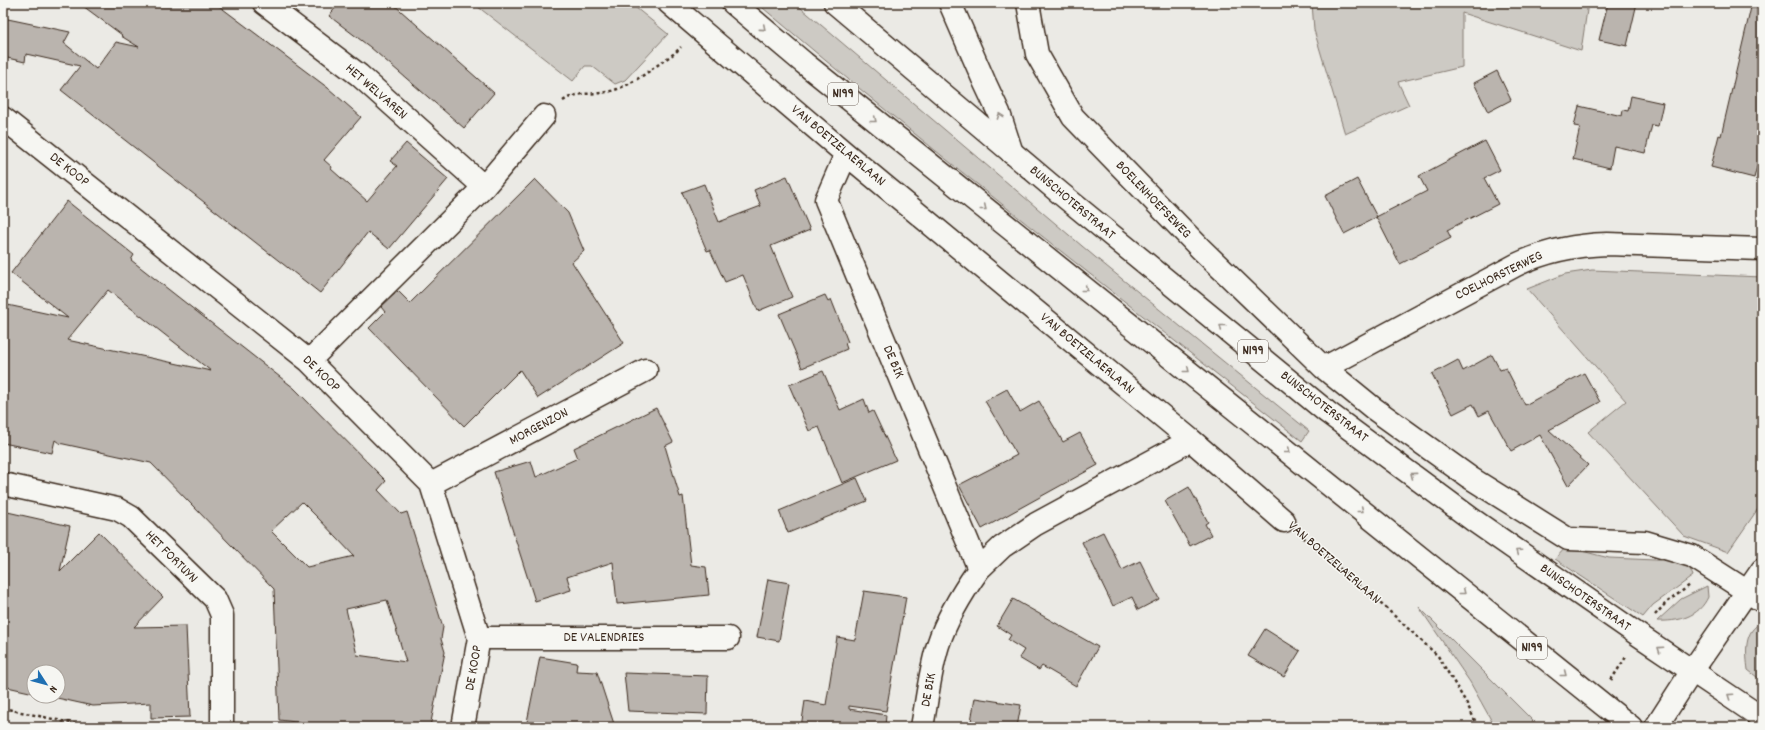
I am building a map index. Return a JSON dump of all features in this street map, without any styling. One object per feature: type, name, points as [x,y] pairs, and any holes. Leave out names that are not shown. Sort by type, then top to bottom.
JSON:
[{"type":"street","name":"HET WELVAREN","points":[[264,3],[359,75],[484,187]]},
{"type":"street","name":"VAN BOETZELAERLAAN","points":[[669,3],[846,154],[1191,440],[1284,521]]},
{"type":"street","name":"N199","points":[[733,3],[1006,225],[1631,727]]},
{"type":"street","name":"BUNSCHOTERSTRAAT","points":[[836,3],[1012,153],[1327,412],[1473,520],[1762,718]]},
{"type":"street","points":[[950,3],[999,113],[1012,153]]},
{"type":"street","name":"BOELENHOEFSEWEG","points":[[1028,3],[1037,54],[1073,117],[1201,249],[1324,368]]},
{"type":"street","points":[[309,361],[484,187],[544,116]]},
{"type":"street","name":"DE KOOP","points":[[3,118],[309,361],[431,484],[479,638],[463,727]]},
{"type":"street","name":"DE BIK","points":[[846,154],[826,200],[979,569]]},
{"type":"street","name":"COELHORSTERWEG","points":[[1324,368],[1533,256],[1575,247],[1607,244],[1762,249]]},
{"type":"street","points":[[1324,368],[1373,408],[1469,477],[1568,539],[1645,542],[1692,556],[1755,596]]},
{"type":"street","name":"MORGENZON","points":[[431,484],[646,370]]},
{"type":"street","name":"DE BIK","points":[[922,727],[930,677],[938,645],[948,620],[963,592],[979,569],[1002,547],[1036,524],[1191,440]]},
{"type":"street","name":"HET FORTUYN","points":[[3,484],[117,509],[131,517],[214,599],[222,615],[222,727]]},
{"type":"street","points":[[1656,727],[1692,671],[1755,596],[1762,570]]},
{"type":"street","name":"DE VALENDRIES","points":[[479,638],[728,638]]},
{"type":"path","points":[[544,116],[572,95],[611,91],[630,83],[675,53],[699,28]]},
{"type":"path","name":"VAN BOETZELAERLAAN","points":[[1284,521],[1388,610],[1438,656],[1467,704],[1478,727]]},
{"type":"path","points":[[3,708],[89,727]]},
{"type":"shaded area","points":[[473,3],[630,3],[668,34],[625,80],[615,84],[592,66],[585,66],[573,81]]},
{"type":"shaded area","points":[[757,3],[795,3],[1095,257],[1309,431],[1302,441],[959,170]]},
{"type":"shaded area","points":[[1312,3],[1588,3],[1581,51],[1462,13],[1462,67],[1398,82],[1409,105],[1345,134],[1314,30]]},
{"type":"shaded area","points":[[1592,270],[1762,277],[1762,503],[1728,552],[1684,536],[1588,432],[1626,401],[1527,289],[1565,274]]},
{"type":"shaded area","points":[[1566,547],[1609,558],[1678,561],[1689,566],[1693,576],[1653,605],[1643,617],[1555,559]]},
{"type":"shaded area","points":[[1707,586],[1708,597],[1704,604],[1693,614],[1680,619],[1657,621],[1681,599]]},
{"type":"shaded area","points":[[1419,607],[1539,727],[1495,727],[1470,682]]},
{"type":"shaded area","points":[[1762,623],[1762,681],[1748,670],[1747,643],[1752,631],[1756,626]]},
{"type":"building","points":[[79,3],[215,3],[328,88],[361,117],[324,160],[332,167],[331,169],[367,201],[397,166],[390,161],[406,143],[448,179],[389,249],[368,232],[320,293],[61,90],[80,66],[26,54],[25,62],[3,57],[3,18],[70,32],[64,43],[96,69],[116,42],[139,47],[121,36],[122,35]]},
{"type":"building","points":[[339,3],[392,3],[494,93],[464,128],[370,47],[329,16]]},
{"type":"building","points":[[1608,3],[1637,3],[1627,46],[1599,40]]},
{"type":"building","points":[[1752,3],[1762,3],[1762,148],[1754,178],[1711,167],[1719,135],[1721,136]]},
{"type":"building","points":[[1497,71],[1511,100],[1488,112],[1474,83]]},
{"type":"building","points":[[1631,96],[1663,103],[1658,126],[1652,125],[1645,153],[1614,146],[1610,168],[1573,159],[1580,127],[1574,126],[1579,106],[1622,116],[1623,110],[1628,111]]},
{"type":"building","points":[[1485,141],[1500,170],[1484,178],[1498,204],[1447,230],[1451,238],[1400,264],[1376,217],[1427,191],[1419,176]]},
{"type":"building","points":[[787,176],[810,230],[771,246],[792,297],[758,311],[743,275],[725,282],[710,250],[707,251],[682,192],[704,184],[719,222],[761,206],[754,190]]},
{"type":"building","points":[[535,179],[568,213],[584,251],[572,262],[624,343],[538,398],[520,370],[464,426],[369,328],[385,312],[381,307],[398,291],[410,303]]},
{"type":"building","points":[[1357,179],[1377,217],[1344,234],[1325,196]]},
{"type":"building","points":[[67,201],[134,255],[131,260],[294,388],[386,481],[378,490],[401,514],[407,512],[443,627],[441,639],[445,652],[430,727],[338,727],[279,720],[274,589],[151,463],[59,443],[55,440],[52,453],[3,443],[3,304],[68,318],[11,273]],"holes":[[[108,290],[132,309],[211,371],[67,340]],[[302,502],[354,556],[307,567],[271,531]],[[387,600],[406,662],[357,655],[346,609]]]},
{"type":"building","points":[[825,295],[828,301],[831,299],[848,342],[845,343],[847,349],[802,368],[779,314]]},
{"type":"building","points":[[1492,355],[1500,370],[1506,368],[1525,405],[1584,373],[1600,402],[1549,430],[1588,465],[1568,486],[1540,435],[1511,451],[1489,411],[1479,416],[1473,404],[1453,414],[1432,374],[1458,360],[1463,371]]},
{"type":"building","points":[[823,371],[840,410],[864,399],[869,413],[873,411],[896,460],[842,483],[819,427],[809,431],[789,385]]},
{"type":"building","points":[[1007,389],[1020,412],[1039,401],[1063,442],[1080,433],[1098,465],[982,529],[959,485],[1017,455],[985,401]]},
{"type":"building","points":[[656,408],[673,442],[665,446],[680,497],[683,496],[691,565],[706,567],[709,595],[617,604],[613,562],[567,577],[571,590],[535,601],[494,472],[531,461],[536,477],[578,458],[574,448]]},
{"type":"building","points":[[857,478],[867,501],[788,533],[779,511]]},
{"type":"building","points":[[1189,487],[1208,522],[1205,524],[1211,535],[1190,546],[1165,501]]},
{"type":"building","points":[[3,511],[70,526],[60,571],[99,532],[163,597],[134,627],[186,626],[190,717],[151,718],[151,703],[93,706],[66,700],[66,664],[26,664],[26,691],[3,686]]},
{"type":"building","points":[[1103,532],[1122,570],[1140,561],[1159,599],[1138,610],[1132,597],[1113,606],[1082,542]]},
{"type":"building","points":[[768,579],[789,583],[779,641],[757,637]]},
{"type":"building","points":[[864,591],[906,597],[886,711],[849,706],[849,709],[886,715],[885,727],[801,727],[805,701],[826,705],[837,637],[855,640]]},
{"type":"building","points":[[1013,599],[1098,647],[1076,686],[1042,666],[1039,670],[1019,658],[1024,650],[1008,640],[1011,635],[997,626]]},
{"type":"building","points":[[1265,629],[1300,651],[1284,677],[1248,656]]},
{"type":"building","points":[[540,657],[577,663],[576,671],[597,672],[615,727],[526,727]]},
{"type":"building","points":[[624,673],[708,676],[707,714],[628,711]]},
{"type":"building","points":[[975,698],[1021,705],[1017,727],[970,727]]}]
